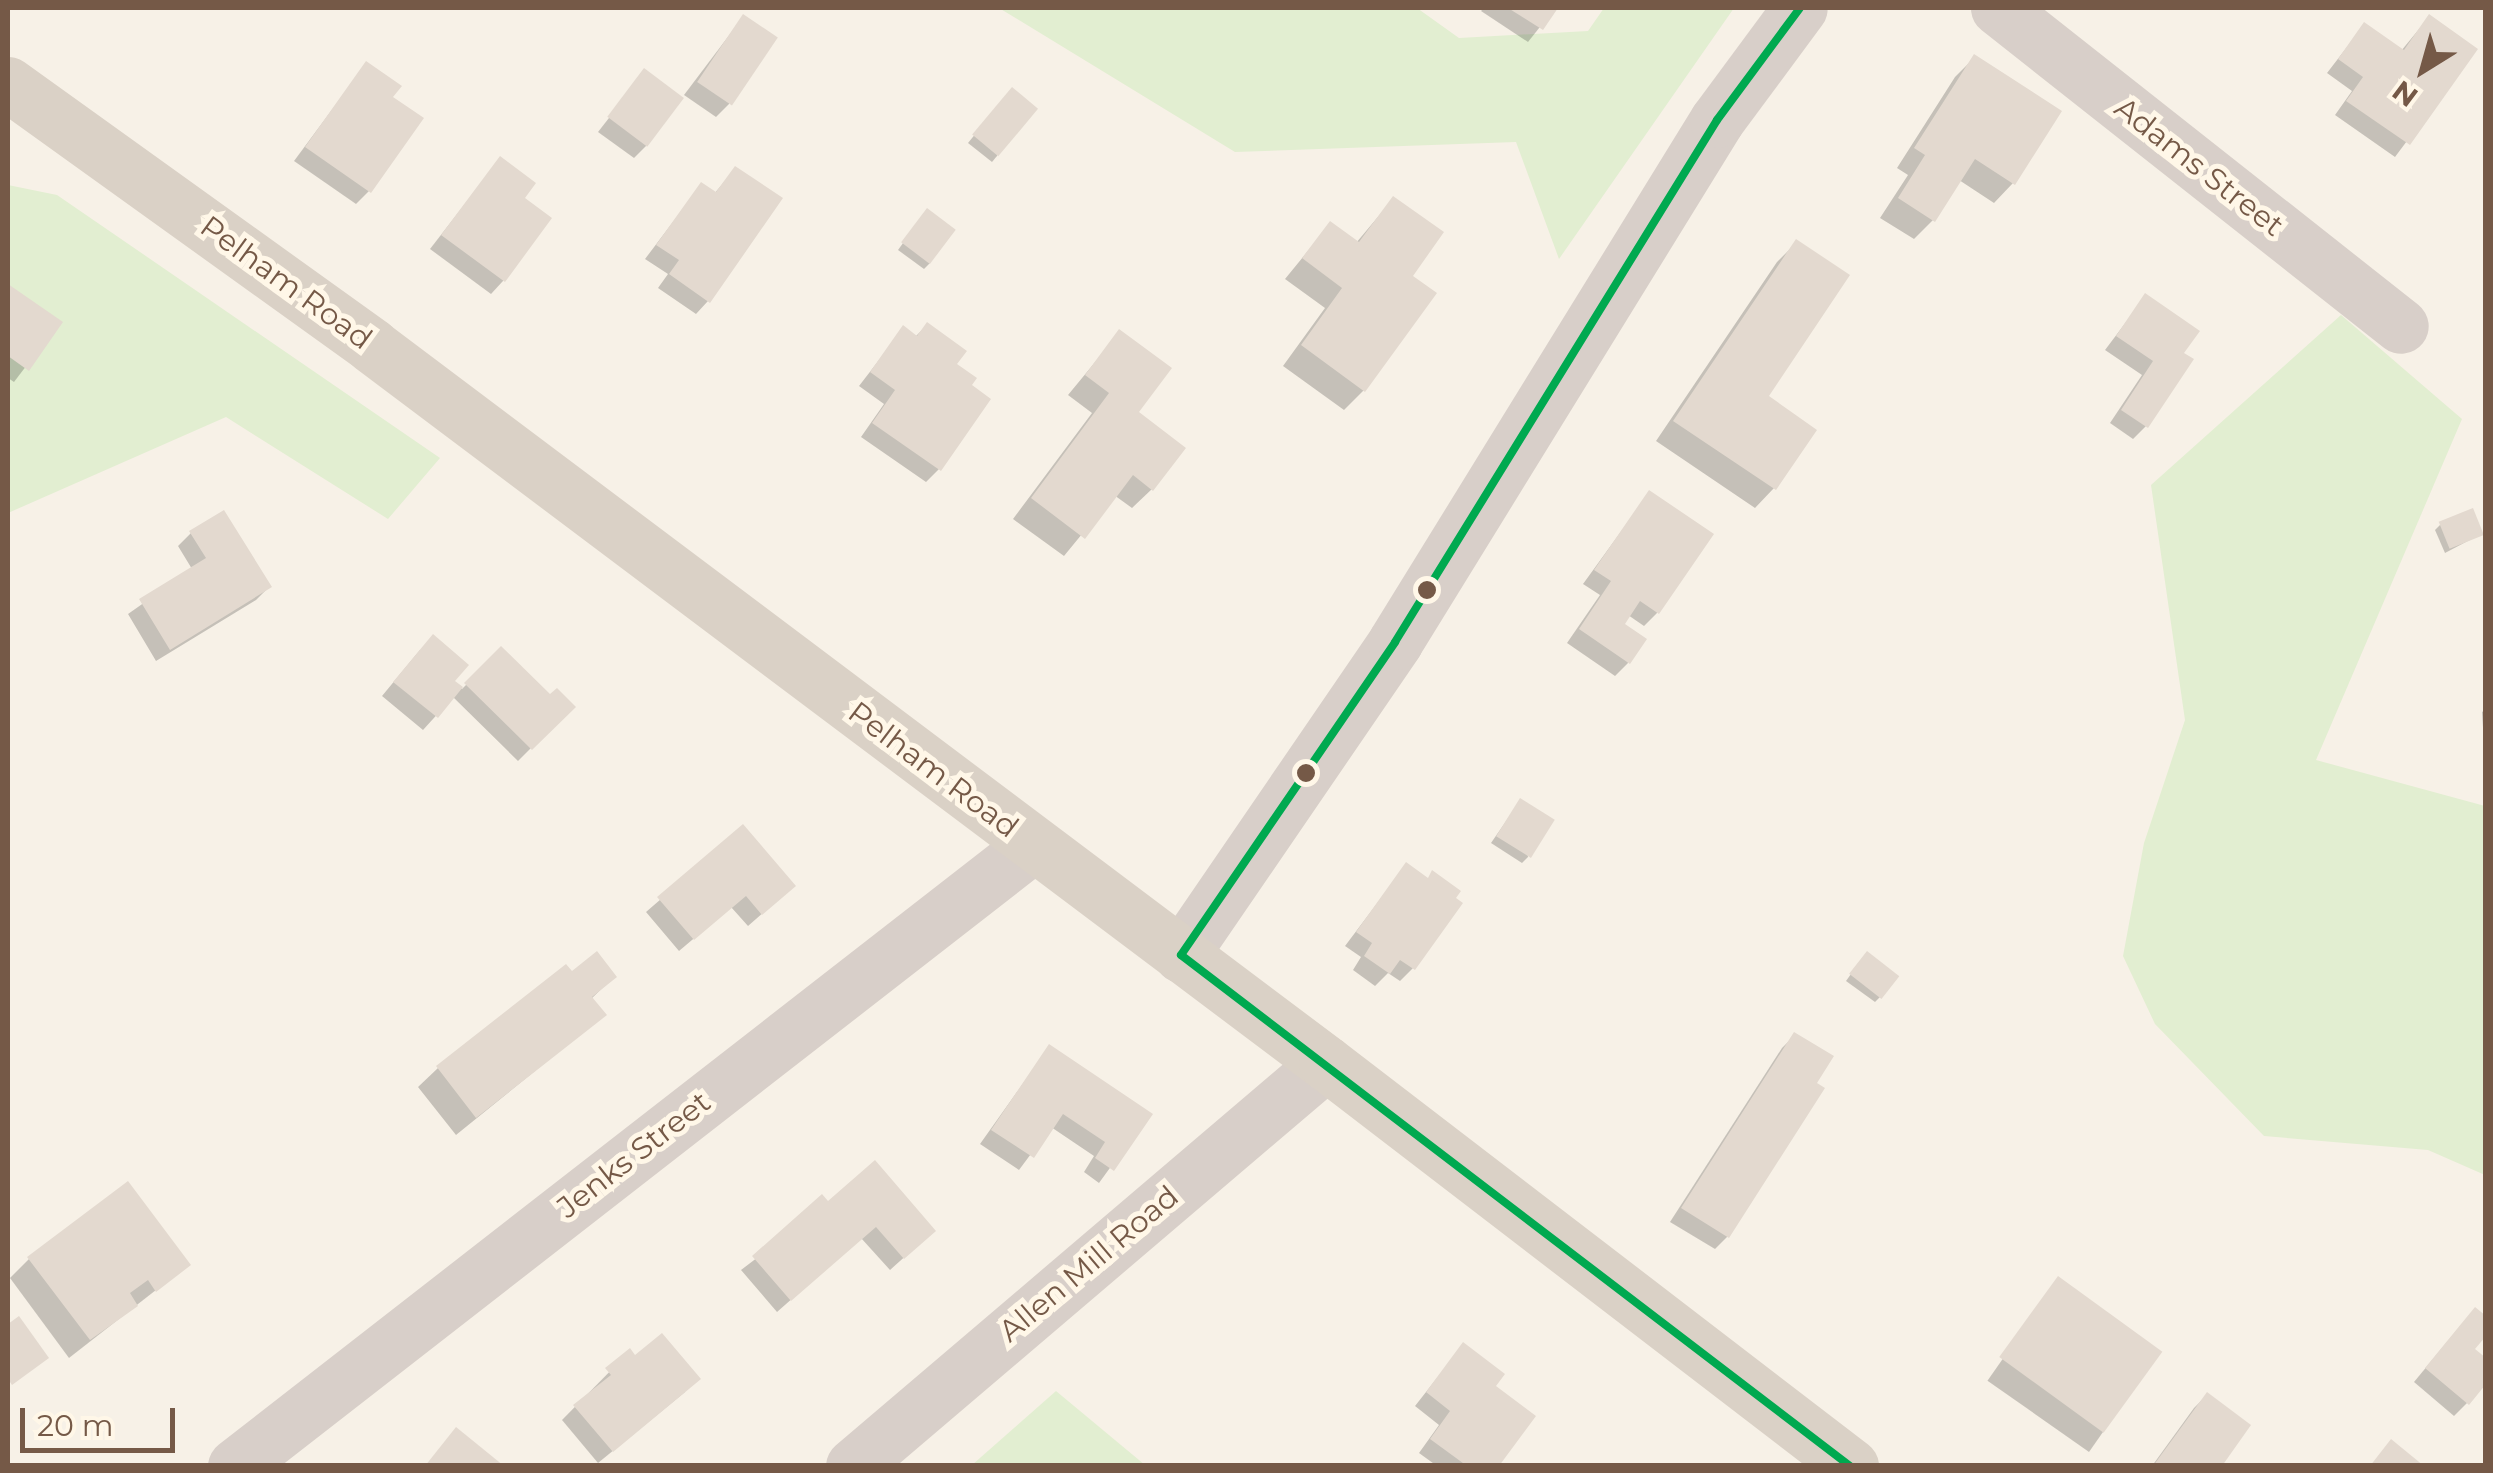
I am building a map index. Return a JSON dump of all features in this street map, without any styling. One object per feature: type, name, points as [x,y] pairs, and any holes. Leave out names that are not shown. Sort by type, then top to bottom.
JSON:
[{"type":"main road","name":"Pelham Road","points":[[8,84],[372,346],[1326,1063],[1851,1466]]},
{"type":"street","points":[[1182,955],[1395,642],[1717,120],[1800,8]]},
{"type":"street","name":"Adams Street","points":[[1998,8],[2400,326]]},
{"type":"street","name":"Jenks Street","points":[[235,1466],[1033,846]]},
{"type":"street","name":"Allen Mill Road","points":[[852,1466],[1326,1063]]},
{"type":"green space","points":[[999,8],[1417,8],[1459,38],[1588,31],[1604,8],[1734,8],[1559,259],[1516,142],[1235,152]]},
{"type":"green space","points":[[8,185],[57,195],[440,458],[388,519],[226,417],[8,513]]},
{"type":"green space","points":[[2341,315],[2462,419],[2316,760],[2485,806],[2485,1175],[2428,1150],[2264,1136],[2155,1024],[2123,956],[2144,843],[2185,720],[2151,485]]},
{"type":"green space","points":[[1056,1391],[1145,1465],[972,1465]]},
{"type":"building","points":[[1508,8],[1558,8],[1543,30]]},
{"type":"building","points":[[743,14],[778,37],[732,105],[697,82]]},
{"type":"building","points":[[2429,14],[2478,49],[2410,145],[2346,101],[2363,77],[2338,59],[2364,22],[2404,50]]},
{"type":"building","points":[[1974,54],[2062,111],[2015,185],[1975,159],[1935,222],[1898,198],[1925,155],[1914,148]]},
{"type":"building","points":[[366,61],[402,86],[393,97],[424,118],[371,193],[305,147]]},
{"type":"building","points":[[644,68],[684,98],[647,147],[607,117]]},
{"type":"building","points":[[1012,87],[1038,109],[998,156],[972,134]]},
{"type":"building","points":[[500,156],[536,183],[525,198],[552,218],[505,282],[441,235]]},
{"type":"building","points":[[735,166],[783,198],[710,303],[669,274],[679,260],[656,245],[701,182],[716,192]]},
{"type":"building","points":[[1393,196],[1444,232],[1413,276],[1437,293],[1365,392],[1301,345],[1342,288],[1302,258],[1330,221],[1359,242]]},
{"type":"building","points":[[927,208],[956,230],[930,264],[901,242]]},
{"type":"building","points":[[1796,239],[1850,275],[1769,396],[1817,430],[1776,490],[1673,421]]},
{"type":"building","points":[[8,284],[63,322],[29,371],[8,356]]},
{"type":"building","points":[[2145,293],[2200,331],[2184,353],[2194,359],[2148,428],[2121,410],[2153,361],[2116,336]]},
{"type":"building","points":[[927,322],[967,351],[957,364],[977,378],[972,385],[991,399],[941,471],[872,423],[895,390],[870,372],[903,325],[917,336]]},
{"type":"building","points":[[1119,329],[1172,368],[1139,412],[1186,448],[1153,491],[1133,475],[1085,539],[1031,498],[1109,393],[1085,375]]},
{"type":"building","points":[[1649,490],[1714,534],[1659,614],[1640,601],[1625,624],[1647,639],[1630,664],[1579,629],[1611,581],[1594,570]]},
{"type":"building","points":[[2473,508],[2484,535],[2450,549],[2439,522]]},
{"type":"building","points":[[224,510],[272,587],[170,650],[139,599],[206,558],[189,531]]},
{"type":"building","points":[[433,634],[469,665],[455,681],[463,687],[438,718],[393,682]]},
{"type":"building","points":[[501,646],[550,694],[557,688],[576,707],[532,750],[464,683]]},
{"type":"building","points":[[1520,798],[1555,820],[1531,858],[1496,836]]},
{"type":"building","points":[[743,824],[796,886],[762,915],[746,896],[694,940],[657,897]]},
{"type":"building","points":[[1406,862],[1428,878],[1432,870],[1461,891],[1456,898],[1463,903],[1415,970],[1400,960],[1390,974],[1364,956],[1372,943],[1356,932]]},
{"type":"building","points":[[597,951],[617,977],[592,997],[607,1015],[476,1118],[436,1066],[566,964],[572,971]]},
{"type":"building","points":[[1867,951],[1899,976],[1881,999],[1849,974]]},
{"type":"building","points":[[1794,1032],[1834,1056],[1817,1083],[1825,1088],[1729,1238],[1681,1208]]},
{"type":"building","points":[[1049,1044],[1153,1114],[1114,1171],[1095,1158],[1105,1142],[1063,1114],[1034,1158],[991,1130]]},
{"type":"building","points":[[875,1160],[936,1231],[904,1259],[876,1227],[791,1301],[752,1256],[822,1194],[828,1201]]},
{"type":"building","points":[[128,1181],[191,1265],[156,1292],[148,1280],[130,1293],[138,1306],[90,1340],[27,1257]]},
{"type":"building","points":[[2058,1276],[2162,1352],[2104,1433],[1999,1357]]},
{"type":"building","points":[[2475,1307],[2486,1316],[2486,1336],[2475,1349],[2486,1358],[2486,1384],[2469,1405],[2425,1368]]},
{"type":"building","points":[[19,1316],[49,1358],[12,1385],[8,1379],[8,1324]]},
{"type":"building","points":[[662,1333],[701,1379],[613,1452],[573,1405],[611,1375],[605,1368],[630,1348],[635,1355]]},
{"type":"building","points":[[1463,1342],[1505,1374],[1496,1386],[1536,1416],[1499,1466],[1467,1466],[1430,1439],[1450,1411],[1426,1392]]},
{"type":"building","points":[[2207,1392],[2251,1425],[2222,1466],[2153,1466]]},
{"type":"building","points":[[456,1427],[504,1466],[425,1466]]},
{"type":"building","points":[[2391,1439],[2424,1466],[2370,1466]]},
{"type":"transit line","points":[[1181,955],[1395,642],[1717,120],[1800,8]]},
{"type":"transit line","points":[[1181,955],[1850,1466]]}]
